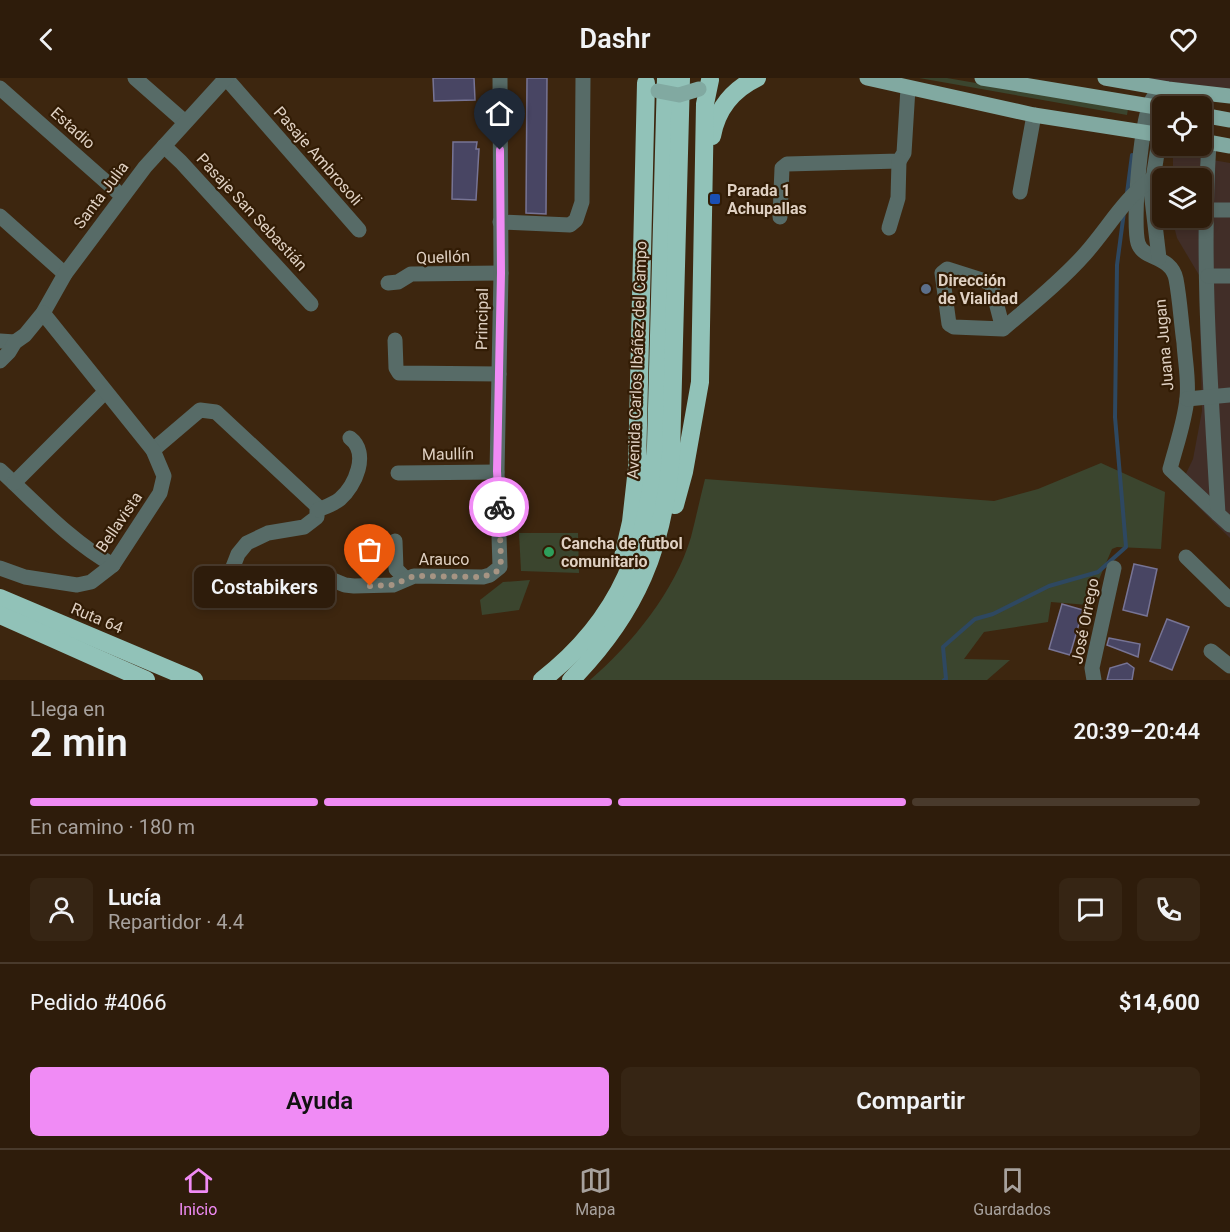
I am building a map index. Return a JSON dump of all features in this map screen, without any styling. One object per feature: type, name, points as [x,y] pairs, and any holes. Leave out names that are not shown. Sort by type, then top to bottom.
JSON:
[{"type":"highway","points":[[652,556],[667,495],[671,454],[681,78]]},
{"type":"highway","points":[[704,177],[715,119],[719,110],[740,89],[757,78]]},
{"type":"highway","points":[[571,680],[620,621],[636,595],[680,490],[700,382],[707,82]]},
{"type":"highway","points":[[542,680],[581,645],[607,611],[626,549],[635,495],[653,83]]},
{"type":"highway","name":"Ruta 64","points":[[0,598],[186,677]]},
{"type":"highway","points":[[0,615],[146,680]]},
{"type":"main road","points":[[867,78],[1034,115],[1152,133]]},
{"type":"main road","points":[[982,78],[1152,105]]},
{"type":"main road","points":[[1105,78],[1134,81],[1168,89],[1230,96]]},
{"type":"main road","points":[[653,83],[679,95],[707,82]]},
{"type":"main road","points":[[1212,117],[1230,120]]},
{"type":"main road","points":[[1212,143],[1230,146]]},
{"type":"street","points":[[135,78],[185,122]]},
{"type":"street","name":"Santa Julia","points":[[0,361],[9,352],[7,341],[25,335],[43,313],[65,273],[122,196],[226,78]]},
{"type":"street","name":"Pasaje Ambrosoli","points":[[226,78],[359,230]]},
{"type":"street","name":"Principal","points":[[500,78],[501,273],[497,471],[501,560]]},
{"type":"street","points":[[500,222],[570,225],[576,220],[582,202],[583,78]]},
{"type":"street","name":"Estadio","points":[[0,87],[122,196]]},
{"type":"street","points":[[889,228],[898,198],[899,161],[904,153],[908,88]]},
{"type":"street","points":[[1154,96],[1168,89]]},
{"type":"street","points":[[1137,189],[1143,131],[1152,114]]},
{"type":"street","points":[[1020,192],[1034,115]]},
{"type":"street","name":"Pasaje San Sebastián","points":[[164,146],[311,304]]},
{"type":"street","points":[[780,217],[782,168],[787,164],[899,161]]},
{"type":"street","points":[[1003,329],[991,283],[946,268],[942,273],[949,324],[954,327],[1003,329],[1041,297],[1084,255],[1137,189],[1152,179]]},
{"type":"street","name":"Juana Jugan","points":[[1137,189],[1138,243],[1143,251],[1170,266],[1175,276],[1187,378],[1187,399],[1170,469],[1218,514]]},
{"type":"street","points":[[1212,210],[1230,210]]},
{"type":"street","points":[[0,216],[65,273]]},
{"type":"street","points":[[1156,228],[1159,258]]},
{"type":"street","points":[[1207,228],[1218,514],[1230,525]]},
{"type":"street","name":"Quellón","points":[[388,283],[398,282],[411,274],[501,273]]},
{"type":"street","points":[[1208,276],[1230,276]]},
{"type":"street","name":"Bellavista","points":[[0,568],[25,577],[77,585],[91,582],[113,565],[160,493],[164,476],[153,450],[43,313]]},
{"type":"street","points":[[395,340],[396,368],[399,373],[499,374]]},
{"type":"street","points":[[14,483],[105,392]]},
{"type":"street","points":[[1187,399],[1230,395]]},
{"type":"street","points":[[153,450],[200,410],[216,412],[315,505],[317,517],[304,526],[268,533],[247,543],[238,554],[224,590]]},
{"type":"street","points":[[315,505],[340,498],[358,474],[359,450],[350,438]]},
{"type":"street","points":[[0,470],[77,540],[113,565]]},
{"type":"street","name":"Maullín","points":[[398,473],[497,471]]},
{"type":"street","points":[[395,541],[396,569],[406,579]]},
{"type":"street","points":[[1186,557],[1230,600]]},
{"type":"street","name":"Arauco","points":[[274,574],[318,574],[345,585],[354,586],[393,585],[423,575],[483,577],[496,572],[501,560]]},
{"type":"street","name":"José Orrego","points":[[1094,680],[1092,668],[1114,568]]},
{"type":"street","points":[[1211,651],[1230,666]]},
{"type":"shaded area","points":[[1141,78],[1230,78],[1230,90]]},
{"type":"shaded area","points":[[1173,156],[1190,156],[1230,163],[1230,538],[1179,488],[1193,459],[1202,411],[1199,275],[1177,238],[1174,228],[1212,228],[1212,168],[1173,168]]},
{"type":"green space","points":[[919,78],[947,78],[1128,109],[1127,115]]},
{"type":"green space","points":[[1101,463],[1165,492],[1161,549],[1117,547],[1112,549],[1088,605],[1051,602],[1048,622],[984,632],[964,659],[1010,660],[987,680],[590,680],[636,633],[674,577],[691,537],[705,479],[994,501],[1038,489]]},
{"type":"green space","name":"Cancha de futbol comunitario","points":[[519,533],[578,533],[579,573],[521,571]]},
{"type":"green space","points":[[530,580],[519,610],[482,615],[480,600],[503,582]]},
{"type":"building","points":[[433,78],[474,78],[475,100],[434,101]]},
{"type":"building","points":[[527,78],[547,78],[546,214],[526,213]]},
{"type":"building","points":[[453,142],[477,142],[476,149],[479,149],[476,200],[452,199]]},
{"type":"building","points":[[1134,564],[1157,569],[1147,616],[1123,610]]},
{"type":"building","points":[[1062,604],[1083,610],[1070,655],[1049,649]]},
{"type":"building","points":[[1167,619],[1189,627],[1172,670],[1150,661]]},
{"type":"building","points":[[1109,638],[1140,644],[1138,657],[1107,645]]},
{"type":"building","points":[[1127,663],[1134,668],[1132,680],[1107,680],[1110,668]]},
{"type":"waterway","points":[[1127,193],[1132,155]]},
{"type":"waterway","points":[[944,680],[946,679],[943,647],[975,619],[993,614],[1049,586],[1098,572],[1126,547],[1115,417],[1117,265],[1124,212]]},
{"type":"way so far","points":[[370,586],[393,585],[414,576],[483,577],[496,572],[501,560],[499,507]]},
{"type":"place","name":"Parada 1 Achupallas","points":[[715,199]]},
{"type":"place","name":"Dirección de Vialidad","points":[[926,289]]},
{"type":"place","name":"Cancha de futbol comunitario","points":[[549,552]]},
{"type":"place","name":"Costabikers","points":[[370,586]]},
{"type":"route","points":[[499,507],[497,471],[501,273],[500,150]]}]
